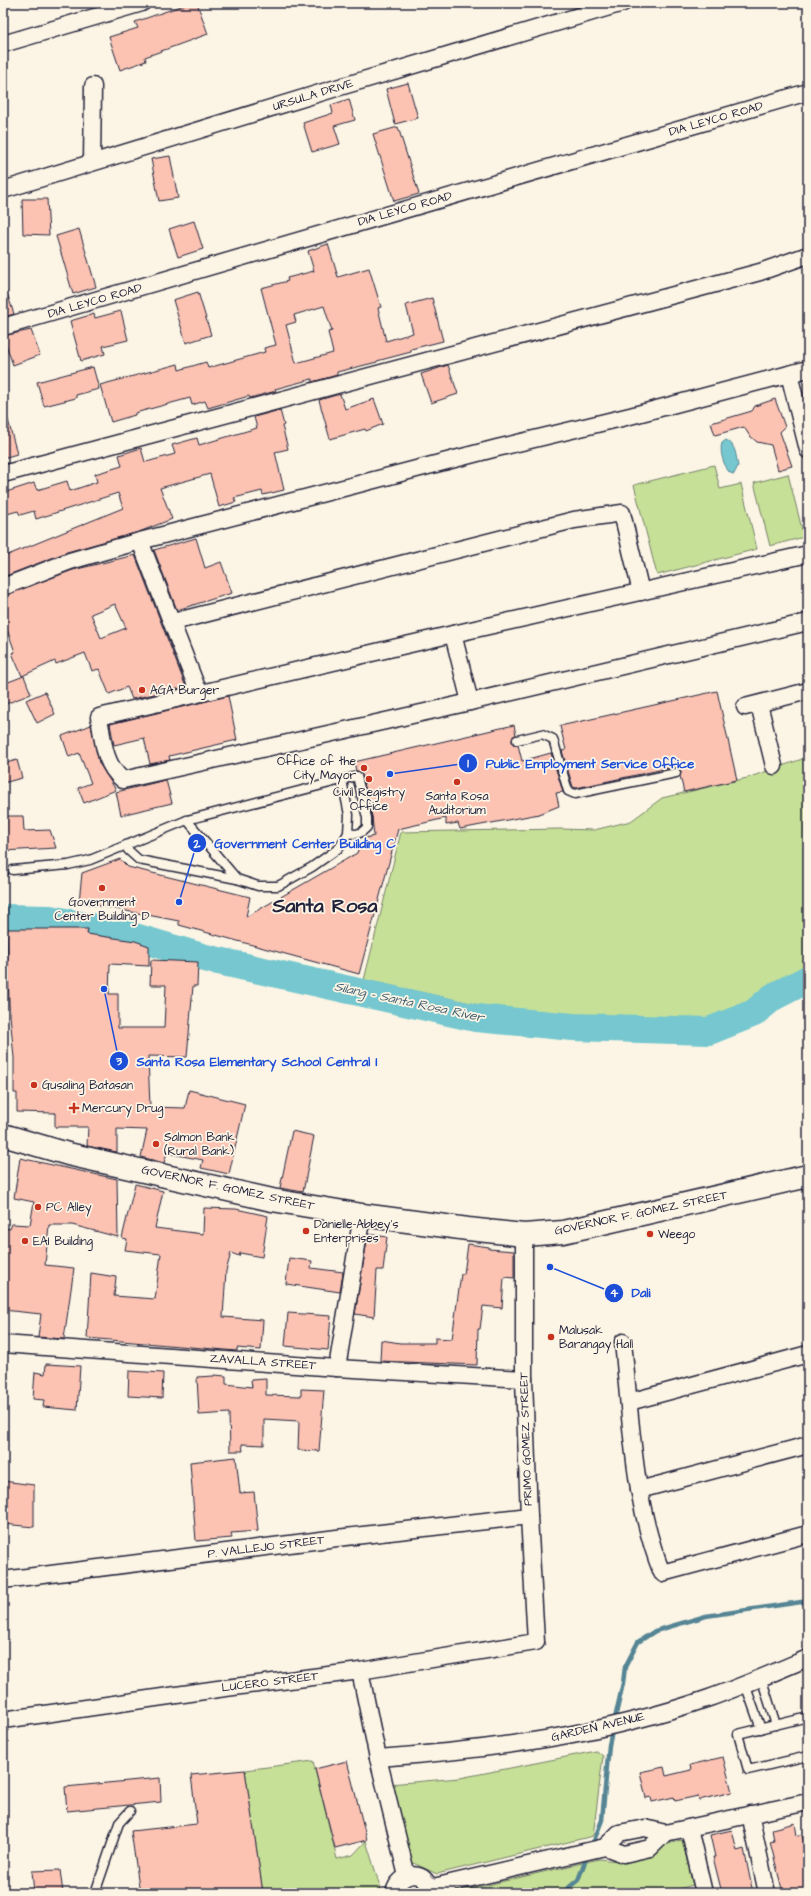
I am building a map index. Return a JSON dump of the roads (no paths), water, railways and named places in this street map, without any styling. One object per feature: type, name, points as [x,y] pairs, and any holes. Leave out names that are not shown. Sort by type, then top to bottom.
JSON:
[{"type":"street","points":[[3,44],[142,3]]},
{"type":"street","name":"URSULA DRIVE","points":[[3,190],[623,3]]},
{"type":"street","points":[[92,162],[93,86]]},
{"type":"street","name":"DIA LEYCO ROAD","points":[[3,327],[808,92]]},
{"type":"street","points":[[3,474],[752,274],[808,255]]},
{"type":"street","points":[[3,587],[70,561],[140,541],[808,369]]},
{"type":"street","points":[[789,374],[808,450]]},
{"type":"street","points":[[173,622],[574,520],[622,513],[641,592]]},
{"type":"street","points":[[140,541],[173,622],[199,693]]},
{"type":"street","points":[[808,554],[453,634],[99,717],[105,753],[114,773],[123,780],[470,702],[808,622]]},
{"type":"street","points":[[453,634],[470,702]]},
{"type":"street","points":[[774,766],[752,706],[807,694]]},
{"type":"street","name":"GOVERNOR F. GOMEZ STREET","points":[[3,1135],[68,1154],[272,1200],[362,1215],[524,1235],[563,1232],[808,1176]]},
{"type":"street","points":[[337,1368],[362,1215]]},
{"type":"street","name":"PRIMO GOMEZ STREET","points":[[524,1235],[524,1379],[529,1516],[536,1642]]},
{"type":"street","points":[[623,1342],[639,1490],[652,1549],[662,1574],[808,1534]]},
{"type":"street","name":"ZAVALLA STREET","points":[[3,1344],[337,1368],[524,1379]]},
{"type":"street","points":[[629,1402],[808,1354]]},
{"type":"street","points":[[639,1490],[808,1445]]},
{"type":"street","name":"P. VALLEJO STREET","points":[[3,1580],[337,1538],[529,1516]]},
{"type":"street","name":"LUCERO STREET","points":[[3,1720],[218,1689],[360,1671],[536,1642]]},
{"type":"street","name":"GARDEN AVENUE","points":[[378,1758],[456,1753],[564,1736],[603,1727],[641,1718],[709,1698],[808,1658]]},
{"type":"street","points":[[360,1671],[378,1758],[407,1876]]},
{"type":"street","points":[[394,1893],[400,1880],[407,1876],[414,1875],[421,1877],[426,1882],[429,1891],[573,1854],[603,1848],[619,1833],[645,1828],[665,1833],[808,1802]]},
{"type":"street","points":[[750,1814],[767,1893]]},
{"type":"street","points":[[689,1828],[704,1893]]},
{"type":"lane","points":[[517,740],[542,734],[553,739],[568,791],[575,794],[676,773]]},
{"type":"lane","points":[[13,870],[68,865],[90,860],[187,820],[357,776],[367,827],[362,833],[355,835],[348,833]]},
{"type":"lane","points":[[126,845],[128,850],[139,860],[237,880],[258,886],[278,886],[328,857],[339,848],[348,833],[349,815],[342,780]]},
{"type":"lane","points":[[187,820],[237,880]]},
{"type":"lane","points":[[761,1677],[776,1725]]},
{"type":"lane","points":[[745,1684],[761,1729]]},
{"type":"lane","points":[[808,1717],[738,1734],[748,1770],[808,1756]]},
{"type":"lane","points":[[95,1893],[119,1823],[130,1811]]},
{"type":"water","points":[[726,440],[732,444],[736,455],[738,466],[734,474],[730,473],[723,459],[721,446]]},
{"type":"waterway","name":"Silang - Santa Rosa River","points":[[3,918],[50,919],[121,933],[205,958],[476,1018],[573,1027],[709,1031],[754,1013],[773,997],[808,979]]},
{"type":"waterway","points":[[592,1846],[602,1820],[609,1745],[623,1683],[625,1667],[638,1642],[655,1631],[706,1616],[808,1601]]},
{"type":"waterway","points":[[562,1893],[578,1880],[588,1854]]},
{"type":"place","name":"AGA Burger","points":[[142,690]]},
{"type":"place","name":"Office of the City Mayor","points":[[364,768]]},
{"type":"place","name":"Public Employment Service Office","points":[[390,774]]},
{"type":"place","name":"Civil Registry Office","points":[[369,779]]},
{"type":"place","name":"Santa Rosa Auditorium","points":[[457,782]]},
{"type":"place","name":"Government Center Building D","points":[[102,888]]},
{"type":"place","name":"Government Center Building C","points":[[179,902]]},
{"type":"place","name":"Santa Rosa Elementary School Central I","points":[[104,989]]},
{"type":"place","name":"Gusaling Batasan","points":[[34,1085]]},
{"type":"place","name":"Mercury Drug","points":[[74,1108]]},
{"type":"place","name":"Salmon Bank (Rural Bank)","points":[[156,1144]]},
{"type":"place","name":"PC Alley","points":[[38,1207]]},
{"type":"place","name":"Danielle-Abbey's Enterprises","points":[[306,1231]]},
{"type":"place","name":"Weego","points":[[650,1234]]},
{"type":"place","name":"EAI Building","points":[[25,1241]]},
{"type":"place","name":"Dali","points":[[550,1267]]},
{"type":"place","name":"Malusak Barangay Hall","points":[[551,1337]]},
{"type":"district","name":"Santa Rosa","points":[[325,906]]}]
